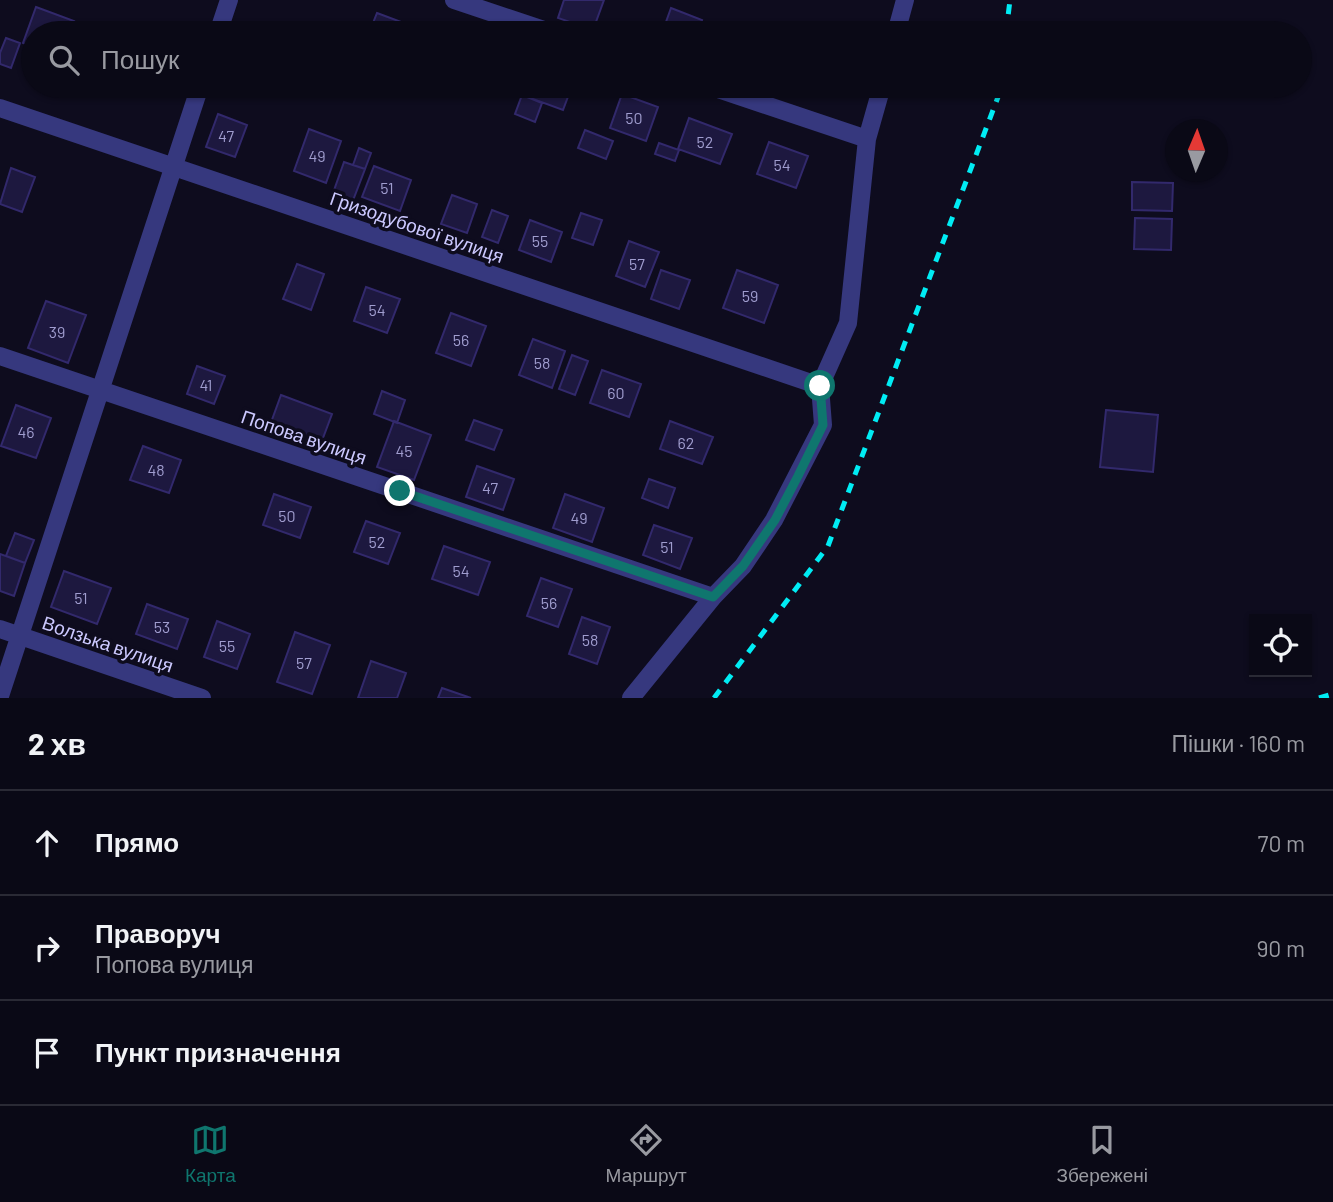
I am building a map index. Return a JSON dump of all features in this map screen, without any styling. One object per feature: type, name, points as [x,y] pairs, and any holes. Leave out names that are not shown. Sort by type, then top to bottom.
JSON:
[{"type":"street","points":[[222,21],[229,0]]},
{"type":"street","points":[[454,0],[517,21]]},
{"type":"street","points":[[899,21],[905,0]]},
{"type":"street","points":[[0,696],[196,98]]},
{"type":"street","points":[[745,98],[867,139]]},
{"type":"street","points":[[631,698],[713,597],[743,566],[775,520],[823,425],[820,386],[848,323],[867,139],[879,98]]},
{"type":"street","name":"Гризодубової вулиця","points":[[0,108],[820,386]]},
{"type":"street","name":"Попова вулиця","points":[[0,356],[713,597]]},
{"type":"street","name":"Волзька вулиця","points":[[0,629],[202,698]]},
{"type":"building","points":[[564,0],[604,0],[596,21],[567,21],[558,18]]},
{"type":"building","points":[[36,7],[74,21],[31,21]]},
{"type":"building","points":[[671,8],[702,20],[702,21],[666,21]]},
{"type":"building","points":[[377,13],[399,21],[374,21]]},
{"type":"building","points":[[6,38],[20,43],[11,68],[0,64],[0,53]]},
{"type":"building","points":[[521,98],[542,103],[535,122],[515,114]]},
{"type":"building","points":[[530,98],[568,98],[563,110]]},
{"type":"building","points":[[621,98],[633,98],[658,107],[646,141],[610,128]]},
{"type":"building","points":[[218,114],[247,125],[235,157],[206,147]]},
{"type":"building","points":[[689,118],[732,134],[720,164],[678,149]]},
{"type":"building","points":[[309,129],[341,141],[326,183],[294,171]]},
{"type":"building","points":[[585,130],[613,141],[606,159],[578,148]]},
{"type":"building","points":[[769,142],[808,156],[796,188],[757,174]]},
{"type":"building","points":[[659,143],[679,150],[675,161],[655,154]]},
{"type":"building","points":[[359,148],[371,153],[365,169],[353,165]]},
{"type":"building","points":[[344,162],[365,169],[352,203],[332,196]]},
{"type":"building","points":[[374,166],[411,180],[400,211],[362,197]]},
{"type":"building","points":[[11,168],[35,177],[22,212],[0,204]]},
{"type":"building","points":[[1132,182],[1173,183],[1172,211],[1132,210]]},
{"type":"building","points":[[452,195],[477,204],[467,233],[441,224]]},
{"type":"building","points":[[492,210],[508,216],[498,243],[482,237]]},
{"type":"building","points":[[581,213],[602,220],[593,245],[572,238]]},
{"type":"building","points":[[1135,218],[1172,219],[1171,250],[1134,249]]},
{"type":"building","points":[[530,220],[562,232],[551,262],[519,250]]},
{"type":"building","points":[[629,241],[659,252],[645,287],[616,276]]},
{"type":"building","points":[[297,264],[324,274],[311,310],[283,299]]},
{"type":"building","points":[[661,270],[690,280],[679,309],[651,299]]},
{"type":"building","points":[[737,270],[778,285],[764,323],[723,308]]},
{"type":"building","points":[[366,287],[400,299],[387,333],[354,321]]},
{"type":"building","points":[[46,301],[86,315],[68,363],[28,348]]},
{"type":"building","points":[[451,313],[486,326],[471,366],[436,353]]},
{"type":"building","points":[[533,339],[565,351],[552,388],[519,375]]},
{"type":"building","points":[[572,355],[588,361],[575,395],[559,389]]},
{"type":"building","points":[[197,366],[225,376],[214,404],[187,394]]},
{"type":"building","points":[[602,370],[641,384],[629,417],[590,403]]},
{"type":"building","points":[[382,391],[405,400],[397,423],[374,414]]},
{"type":"building","points":[[281,395],[332,414],[320,446],[269,428]]},
{"type":"building","points":[[16,405],[51,418],[36,458],[1,446]]},
{"type":"building","points":[[1106,410],[1158,415],[1153,472],[1100,467]]},
{"type":"building","points":[[474,420],[502,430],[494,450],[466,440]]},
{"type":"building","points":[[394,421],[431,435],[414,480],[377,467]]},
{"type":"building","points":[[670,421],[713,437],[702,464],[660,449]]},
{"type":"building","points":[[143,446],[181,460],[169,493],[130,480]]},
{"type":"building","points":[[477,466],[514,479],[503,510],[466,497]]},
{"type":"building","points":[[649,479],[675,488],[668,508],[642,498]]},
{"type":"building","points":[[274,494],[311,507],[300,538],[263,525]]},
{"type":"building","points":[[565,494],[604,508],[592,542],[553,528]]},
{"type":"building","points":[[366,521],[400,533],[388,564],[354,552]]},
{"type":"building","points":[[654,525],[692,538],[680,569],[643,555]]},
{"type":"building","points":[[15,533],[34,540],[25,563],[6,556]]},
{"type":"building","points":[[444,546],[490,562],[478,595],[432,579]]},
{"type":"building","points":[[0,554],[25,563],[14,596],[0,591]]},
{"type":"building","points":[[64,571],[111,588],[97,624],[51,607]]},
{"type":"building","points":[[541,578],[572,589],[558,627],[527,616]]},
{"type":"building","points":[[147,604],[188,619],[177,649],[136,634]]},
{"type":"building","points":[[582,617],[610,627],[597,664],[569,654]]},
{"type":"building","points":[[217,621],[250,634],[237,669],[204,657]]},
{"type":"building","points":[[295,632],[330,645],[312,694],[277,682]]},
{"type":"building","points":[[371,661],[406,673],[397,698],[358,698]]},
{"type":"building","points":[[442,688],[471,698],[438,698]]},
{"type":"railway","points":[[1007,21],[1010,0]]},
{"type":"railway","points":[[714,698],[828,546],[998,98]]},
{"type":"railway","points":[[1319,698],[1333,694]]},
{"type":"route","points":[[400,491],[713,597],[743,566],[775,520],[798,476],[823,425],[820,386]]}]
